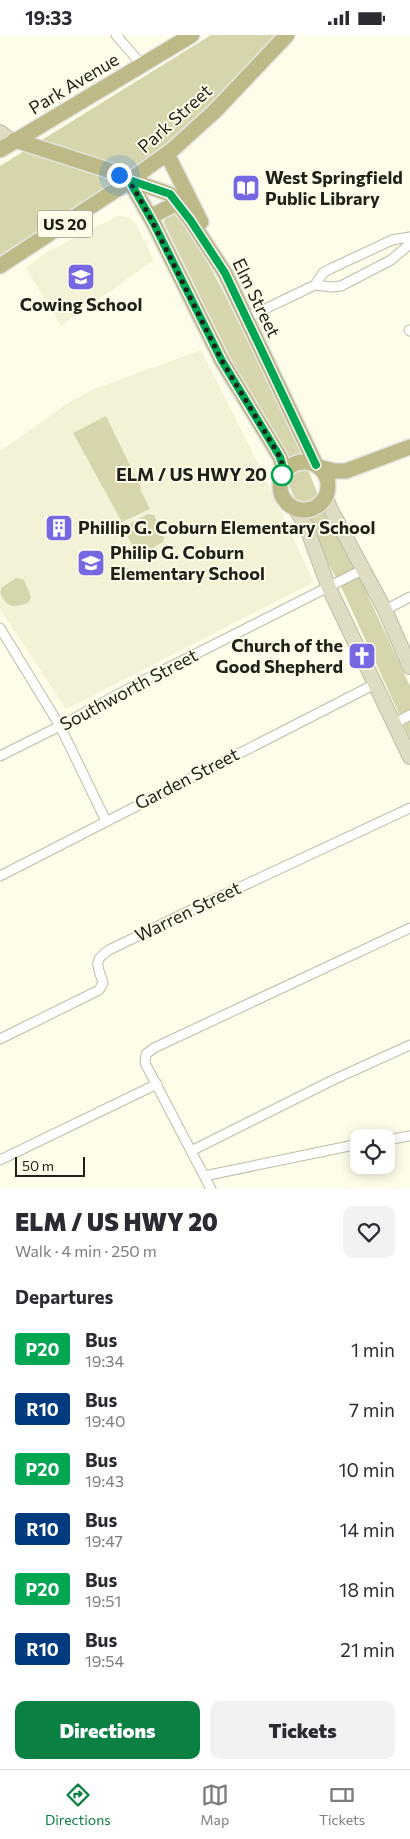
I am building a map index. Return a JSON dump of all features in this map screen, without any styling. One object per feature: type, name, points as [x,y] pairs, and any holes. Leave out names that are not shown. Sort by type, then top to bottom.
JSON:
[{"type":"main road","name":"Park Avenue","points":[[0,150],[192,35]]},
{"type":"main road","name":"Park Street","points":[[0,266],[120,188],[167,154],[215,111],[287,35]]},
{"type":"main road","points":[[0,132],[16,141]]},
{"type":"main road","name":"Elm Street","points":[[16,141],[108,170],[129,180],[170,194],[225,273],[318,466]]},
{"type":"main road","points":[[167,154],[225,273]]},
{"type":"main road","points":[[129,180],[150,217],[211,340],[280,457],[283,467],[280,488],[282,495],[286,502],[299,514],[306,527],[329,588],[410,757]]},
{"type":"main road","points":[[150,217],[177,203]]},
{"type":"main road","points":[[282,475],[289,466],[304,461],[334,471],[346,471],[410,447]]},
{"type":"main road","points":[[318,466],[325,473],[328,489],[327,500],[332,511],[386,610],[410,667]]},
{"type":"main road","points":[[293,507],[308,510],[321,503],[328,489],[346,471]]},
{"type":"street","points":[[116,35],[142,65]]},
{"type":"street","points":[[246,318],[315,285],[323,273],[330,269],[392,240],[410,237]]},
{"type":"street","points":[[315,285],[341,286],[391,260],[410,244]]},
{"type":"street","name":"Southworth Street","points":[[0,756],[150,677],[364,569]]},
{"type":"street","points":[[386,610],[410,597]]},
{"type":"street","points":[[0,628],[60,726],[106,821]]},
{"type":"street","name":"Garden Street","points":[[0,876],[375,684]]},
{"type":"street","points":[[394,725],[410,715]]},
{"type":"street","name":"Warren Street","points":[[0,1039],[99,990],[103,983],[97,967],[97,961],[109,950],[186,911],[410,808]]},
{"type":"street","points":[[210,1189],[145,1063],[146,1054],[154,1048],[410,928]]},
{"type":"street","points":[[191,1151],[335,1079],[410,1045]]},
{"type":"street","points":[[0,1160],[157,1084]]},
{"type":"street","points":[[395,1138],[410,1136]]},
{"type":"street","points":[[204,1176],[350,1146]]},
{"type":"shaded area","points":[[211,35],[277,35],[204,113],[143,164],[0,255],[0,166]]},
{"type":"shaded area","points":[[175,212],[203,254],[222,289],[299,446],[321,503],[362,583],[410,686],[410,738],[344,593],[300,510],[252,402],[164,223],[165,215]]},
{"type":"shaded area","name":"Cowing School","points":[[118,216],[128,217],[136,224],[154,260],[61,326],[26,268],[45,253]]},
{"type":"shaded area","points":[[201,350],[314,582],[66,709],[0,609],[0,451],[70,402],[94,389]]},
{"type":"shaded area","points":[[106,416],[150,509],[122,522],[73,433]]},
{"type":"shaded area","points":[[148,514],[154,515],[164,537],[163,542],[141,554],[135,551],[125,531],[126,526]]},
{"type":"shaded area","points":[[16,578],[24,580],[31,597],[28,603],[15,606],[9,605],[2,597],[1,588]]},
{"type":"bus line","name":"P20","points":[[282,475],[283,467],[280,457],[222,361],[154,224],[129,180],[170,194],[191,221],[225,273],[316,465]]},
{"type":"place","name":"West Springfield Public Library","points":[[246,188]]},
{"type":"place","name":"Cowing School","points":[[81,277]]},
{"type":"place","name":"ELM / US HWY 20","points":[[282,475]]},
{"type":"place","name":"Phillip G. Coburn Elementary School","points":[[59,528]]},
{"type":"place","name":"Philip G. Coburn Elementary School","points":[[91,563]]},
{"type":"place","name":"Church of the Good Shepherd","points":[[362,656]]},
{"type":"route","points":[[119,175],[129,180],[150,217],[222,361],[280,457],[283,467],[282,475]]}]
